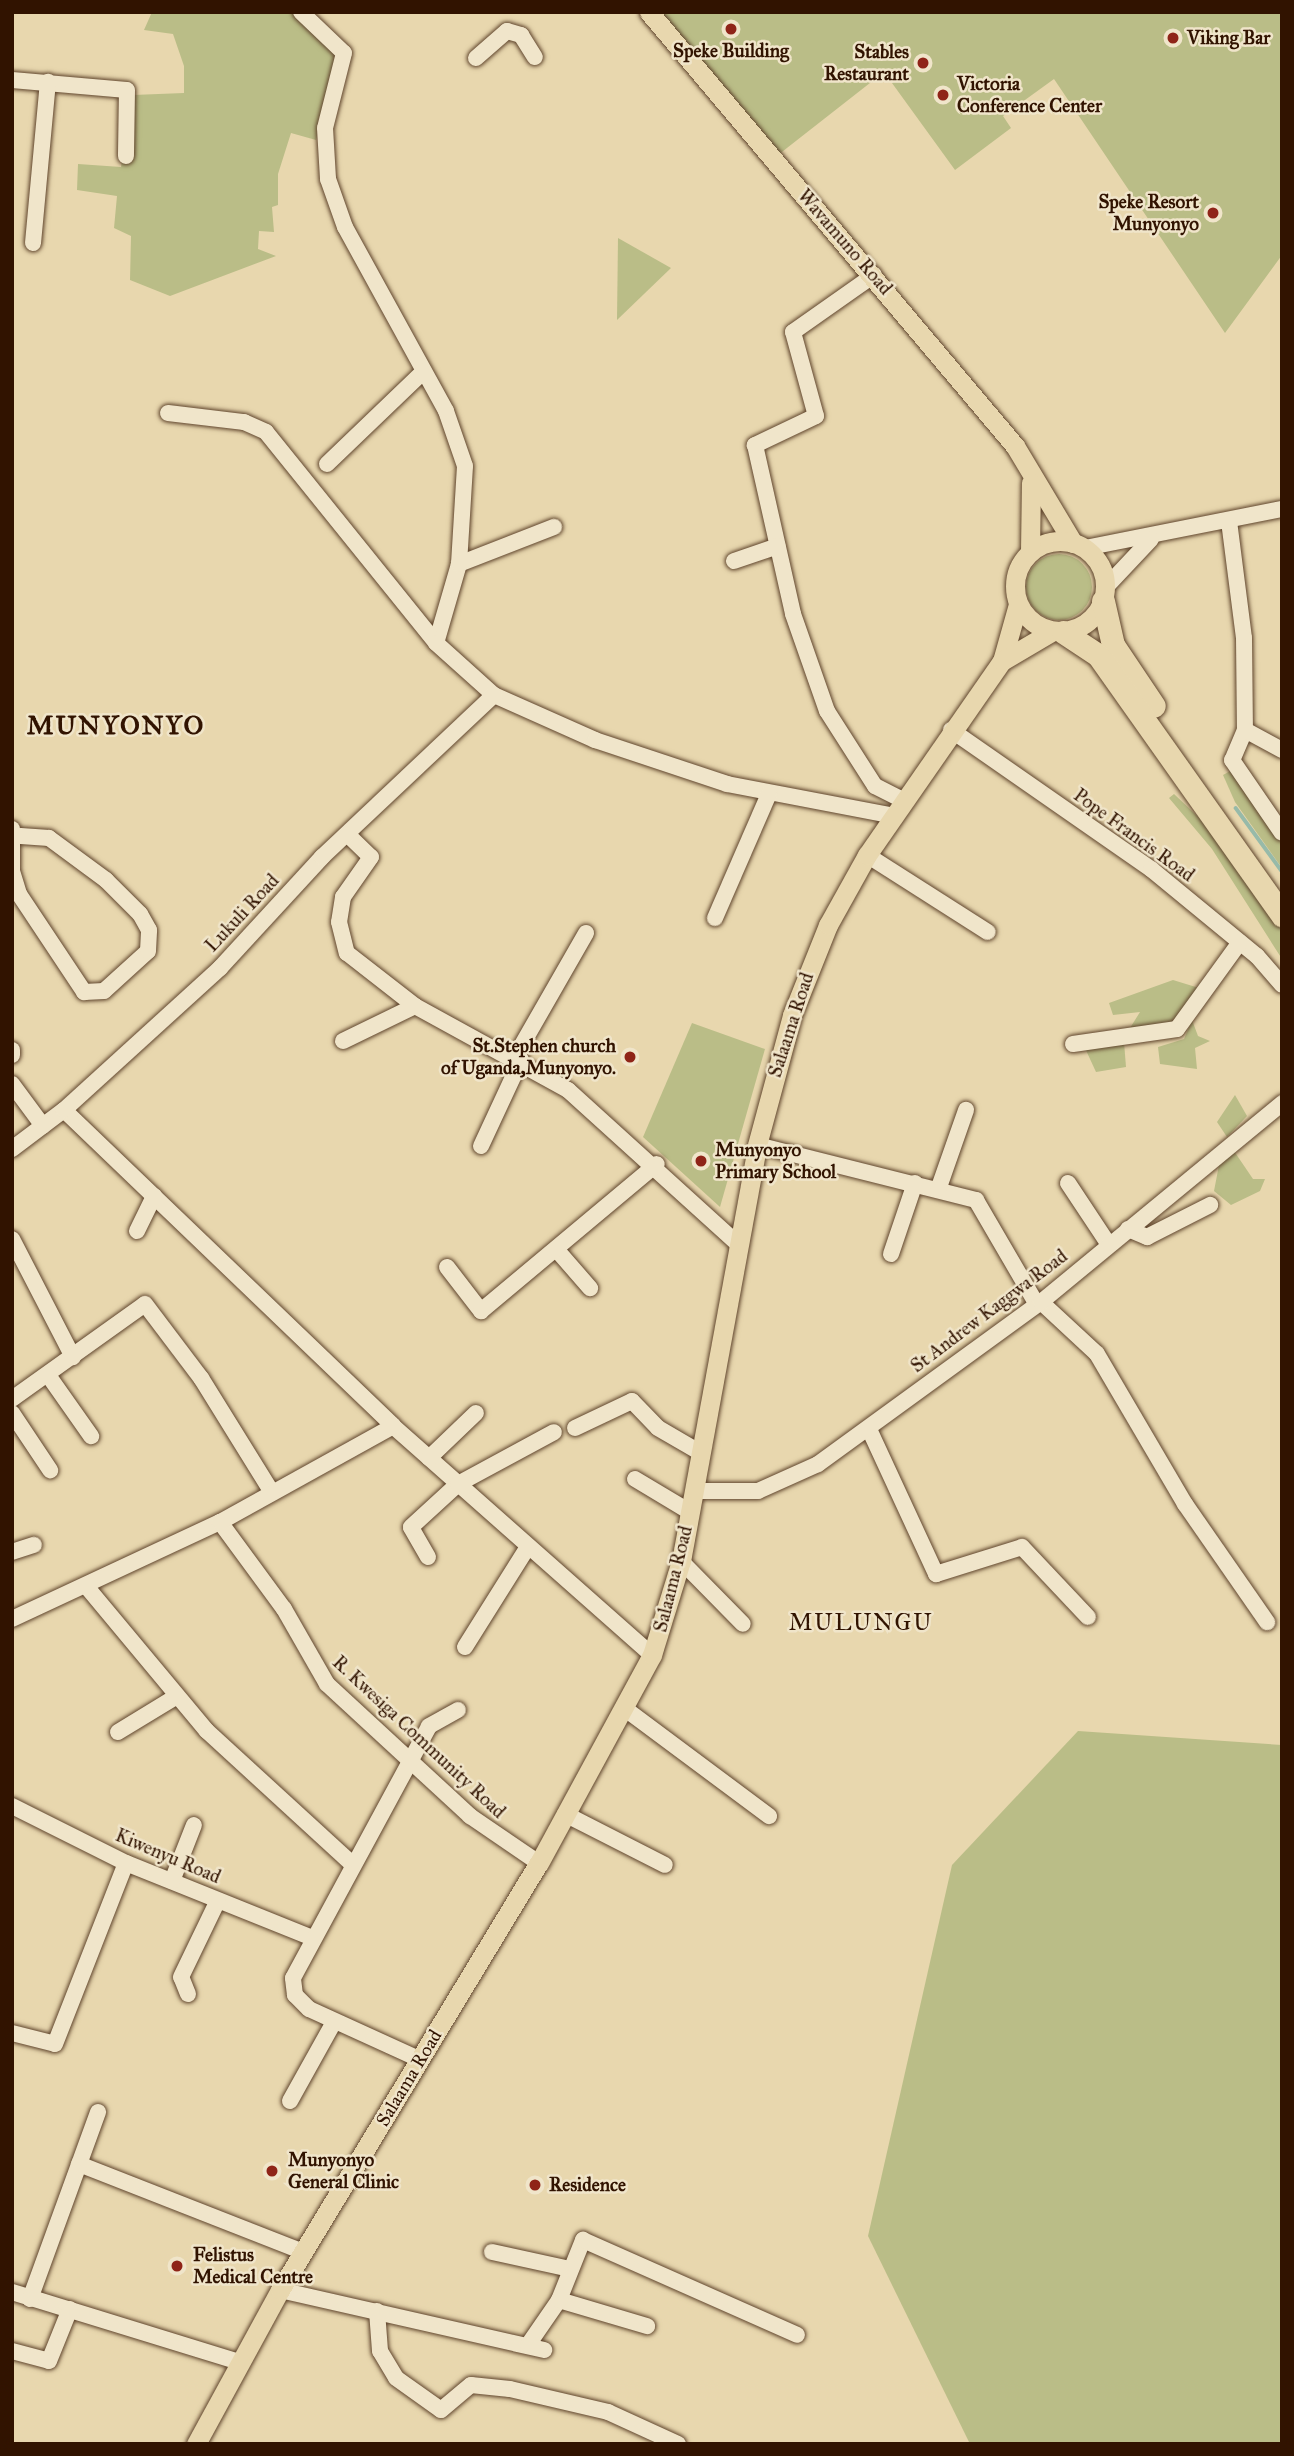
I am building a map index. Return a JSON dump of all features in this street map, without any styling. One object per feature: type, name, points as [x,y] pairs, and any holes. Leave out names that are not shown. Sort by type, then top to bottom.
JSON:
[{"type":"highway","points":[[1104,595],[1113,645],[1282,888]]},
{"type":"highway","points":[[1058,631],[1098,655],[1282,915]]},
{"type":"main road","name":"Wavamuno Road","points":[[649,12],[874,275],[1015,446],[1031,479],[1079,545]]},
{"type":"main road","name":"Wavamuno Road","points":[[1030,552],[1031,479]]},
{"type":"main road","points":[[1051,541],[1079,545],[1101,566],[1104,595],[1088,622],[1058,631],[1028,619],[1018,604],[1016,576],[1030,552],[1051,541]]},
{"type":"main road","name":"Salaama Road","points":[[196,2444],[280,2290],[539,1863],[652,1655],[681,1561],[757,1145],[808,971],[867,855],[951,730],[1002,661],[1018,604]]},
{"type":"main road","name":"Salaama Road","points":[[1002,661],[1058,631]]},
{"type":"street","points":[[301,12],[344,52],[325,128],[328,179],[345,227],[425,371],[465,466],[459,564],[436,643]]},
{"type":"street","points":[[476,58],[507,31],[521,35],[535,57]]},
{"type":"street","points":[[12,80],[127,90],[126,156]]},
{"type":"street","points":[[33,243],[48,82]]},
{"type":"street","points":[[874,275],[793,332],[816,416],[755,445],[793,614],[827,711],[875,786],[899,809]]},
{"type":"street","points":[[327,464],[425,371]]},
{"type":"street","points":[[168,413],[244,422],[265,432],[436,643],[494,695],[595,740],[769,794],[899,809]]},
{"type":"street","points":[[1079,545],[1151,539],[1282,509]]},
{"type":"street","points":[[1229,521],[1244,638],[1245,730],[1232,760],[1282,832]]},
{"type":"street","points":[[459,564],[554,527]]},
{"type":"street","points":[[1104,595],[1151,539]]},
{"type":"street","points":[[734,561],[778,546]]},
{"type":"street","name":"Lukuli Road","points":[[12,1149],[64,1111],[220,968],[347,834],[494,695]]},
{"type":"street","name":"Pope Francis Road","points":[[951,730],[1151,869],[1240,942],[1282,985]]},
{"type":"street","points":[[1245,730],[1282,750]]},
{"type":"street","points":[[715,918],[769,794]]},
{"type":"street","points":[[14,832],[48,838],[106,880],[140,914],[149,930],[148,951],[104,990],[84,992],[19,894],[12,871],[14,832]]},
{"type":"street","points":[[347,834],[371,858],[343,897],[339,922],[347,953],[415,1006],[518,1058],[657,1164],[739,1245]]},
{"type":"street","points":[[867,855],[988,932]]},
{"type":"street","points":[[481,1146],[518,1058],[586,933]]},
{"type":"street","points":[[1073,1044],[1177,1029],[1240,942]]},
{"type":"street","points":[[343,1041],[415,1006]]},
{"type":"street","points":[[12,1084],[43,1126]]},
{"type":"street","name":"St Andrew Kaggwa Road","points":[[694,1491],[736,1494],[773,1487],[869,1429],[1039,1304],[1282,1103]]},
{"type":"street","points":[[939,1190],[966,1110]]},
{"type":"street","points":[[64,1111],[393,1426],[527,1548],[652,1655]]},
{"type":"street","points":[[757,1145],[915,1183],[981,1203],[1039,1304],[1097,1354],[1175,1487],[1268,1622]]},
{"type":"street","points":[[447,1267],[481,1311],[657,1164]]},
{"type":"street","points":[[891,1254],[915,1183]]},
{"type":"street","points":[[1068,1183],[1109,1245]]},
{"type":"street","points":[[137,1231],[154,1196]]},
{"type":"street","points":[[1128,1229],[1147,1237],[1210,1205]]},
{"type":"street","points":[[12,1239],[73,1357]]},
{"type":"street","points":[[556,1249],[590,1288]]},
{"type":"street","points":[[12,1399],[145,1304],[201,1378],[271,1491]]},
{"type":"street","points":[[48,1375],[91,1436]]},
{"type":"street","points":[[575,1429],[632,1401],[658,1428],[701,1453]]},
{"type":"street","points":[[12,1413],[50,1470]]},
{"type":"street","points":[[429,1458],[476,1413]]},
{"type":"street","points":[[15,1612],[86,1587],[220,1522],[271,1491],[393,1426]]},
{"type":"street","points":[[869,1429],[936,1574],[1022,1547],[1088,1616]]},
{"type":"street","points":[[429,1557],[411,1527],[458,1484],[554,1432]]},
{"type":"street","points":[[635,1479],[690,1512]]},
{"type":"street","name":"R. Kwesiga Community Road","points":[[220,1522],[284,1608],[314,1669],[490,1833],[539,1863]]},
{"type":"street","points":[[12,1552],[34,1545]]},
{"type":"street","points":[[465,1647],[527,1548]]},
{"type":"street","points":[[681,1561],[743,1624]]},
{"type":"street","points":[[86,1587],[177,1696],[352,1864]]},
{"type":"street","points":[[118,1732],[177,1696]]},
{"type":"street","points":[[625,1708],[769,1816]]},
{"type":"street","points":[[421,2060],[334,2022],[295,1995],[293,1978],[310,1937],[429,1726],[458,1710]]},
{"type":"street","name":"Kiwenyu Road","points":[[12,1806],[126,1863],[310,1937]]},
{"type":"street","points":[[565,1814],[665,1865]]},
{"type":"street","points":[[172,1881],[194,1825]]},
{"type":"street","points":[[12,2033],[55,2044],[126,1863]]},
{"type":"street","points":[[188,1994],[181,1977],[218,1900]]},
{"type":"street","points":[[290,2101],[334,2022]]},
{"type":"street","points":[[30,2299],[98,2112]]},
{"type":"street","points":[[79,2164],[303,2252]]},
{"type":"street","points":[[280,2290],[536,2347],[559,2300],[583,2240],[797,2335]]},
{"type":"street","points":[[492,2252],[570,2269]]},
{"type":"street","points":[[12,2292],[240,2362]]},
{"type":"street","points":[[559,2300],[647,2326]]},
{"type":"street","points":[[12,2351],[49,2361],[70,2309]]},
{"type":"street","points":[[377,2311],[380,2351],[396,2378],[441,2410],[471,2385],[510,2389],[608,2412],[678,2444]]},
{"type":"green space","points":[[152,12],[293,12],[338,55],[316,140],[291,133],[278,174],[278,205],[272,207],[274,232],[259,231],[258,249],[276,256],[170,296],[130,280],[131,236],[114,228],[117,196],[77,190],[78,164],[121,167],[133,95],[184,93],[184,66],[173,34],[144,30]]},
{"type":"green space","name":"Speke Resort Munyonyo","points":[[657,12],[1282,12],[1282,255],[1225,333],[1054,79],[1003,116],[1011,128],[955,170],[884,72],[778,155]]},
{"type":"green space","points":[[618,238],[671,268],[617,320]]},
{"type":"green space","points":[[1059,554],[1072,556],[1087,569],[1092,587],[1090,600],[1077,615],[1059,620],[1046,618],[1031,605],[1026,587],[1028,574],[1041,559]]},
{"type":"green space","points":[[1232,770],[1282,839],[1282,868],[1235,802],[1223,775]]},
{"type":"green space","points":[[1174,794],[1211,829],[1282,926],[1282,959],[1212,849],[1169,798]]},
{"type":"green space","points":[[1173,980],[1199,988],[1177,1029],[1133,1037],[1130,1028],[1140,1012],[1113,1015],[1109,1003]]},
{"type":"green space","points":[[1192,1020],[1198,1036],[1210,1041],[1195,1048],[1197,1069],[1160,1064],[1158,1047],[1184,1039]]},
{"type":"green space","points":[[692,1023],[765,1049],[720,1207],[643,1137]]},
{"type":"green space","points":[[1124,1042],[1126,1067],[1096,1072],[1084,1046]]},
{"type":"green space","points":[[1235,1095],[1247,1116],[1227,1137],[1217,1122]]},
{"type":"green space","points":[[1234,1151],[1253,1179],[1265,1179],[1260,1191],[1231,1205],[1214,1191],[1219,1165]]},
{"type":"green space","points":[[1078,1731],[1282,1745],[1282,2444],[970,2444],[868,2236],[952,1865]]},
{"type":"waterway","points":[[1236,808],[1282,871]]},
{"type":"place","name":"Speke Building","points":[[731,29]]},
{"type":"place","name":"Viking Bar","points":[[1173,38]]},
{"type":"place","name":"Stables Restaurant","points":[[923,63]]},
{"type":"place","name":"Victoria Conference Center","points":[[943,95]]},
{"type":"place","name":"Speke Resort Munyonyo","points":[[1213,213]]},
{"type":"place","name":"St.Stephen church of Uganda,Munyonyo.","points":[[630,1057]]},
{"type":"place","name":"Munyonyo Primary School","points":[[701,1161]]},
{"type":"place","name":"Munyonyo General Clinic","points":[[272,2171]]},
{"type":"place","name":"Residence","points":[[535,2185]]},
{"type":"place","name":"Felistus Medical Centre","points":[[177,2266]]},
{"type":"district","name":"MUNYONYO","points":[[116,726]]},
{"type":"district","name":"MULUNGU","points":[[861,1622]]}]
